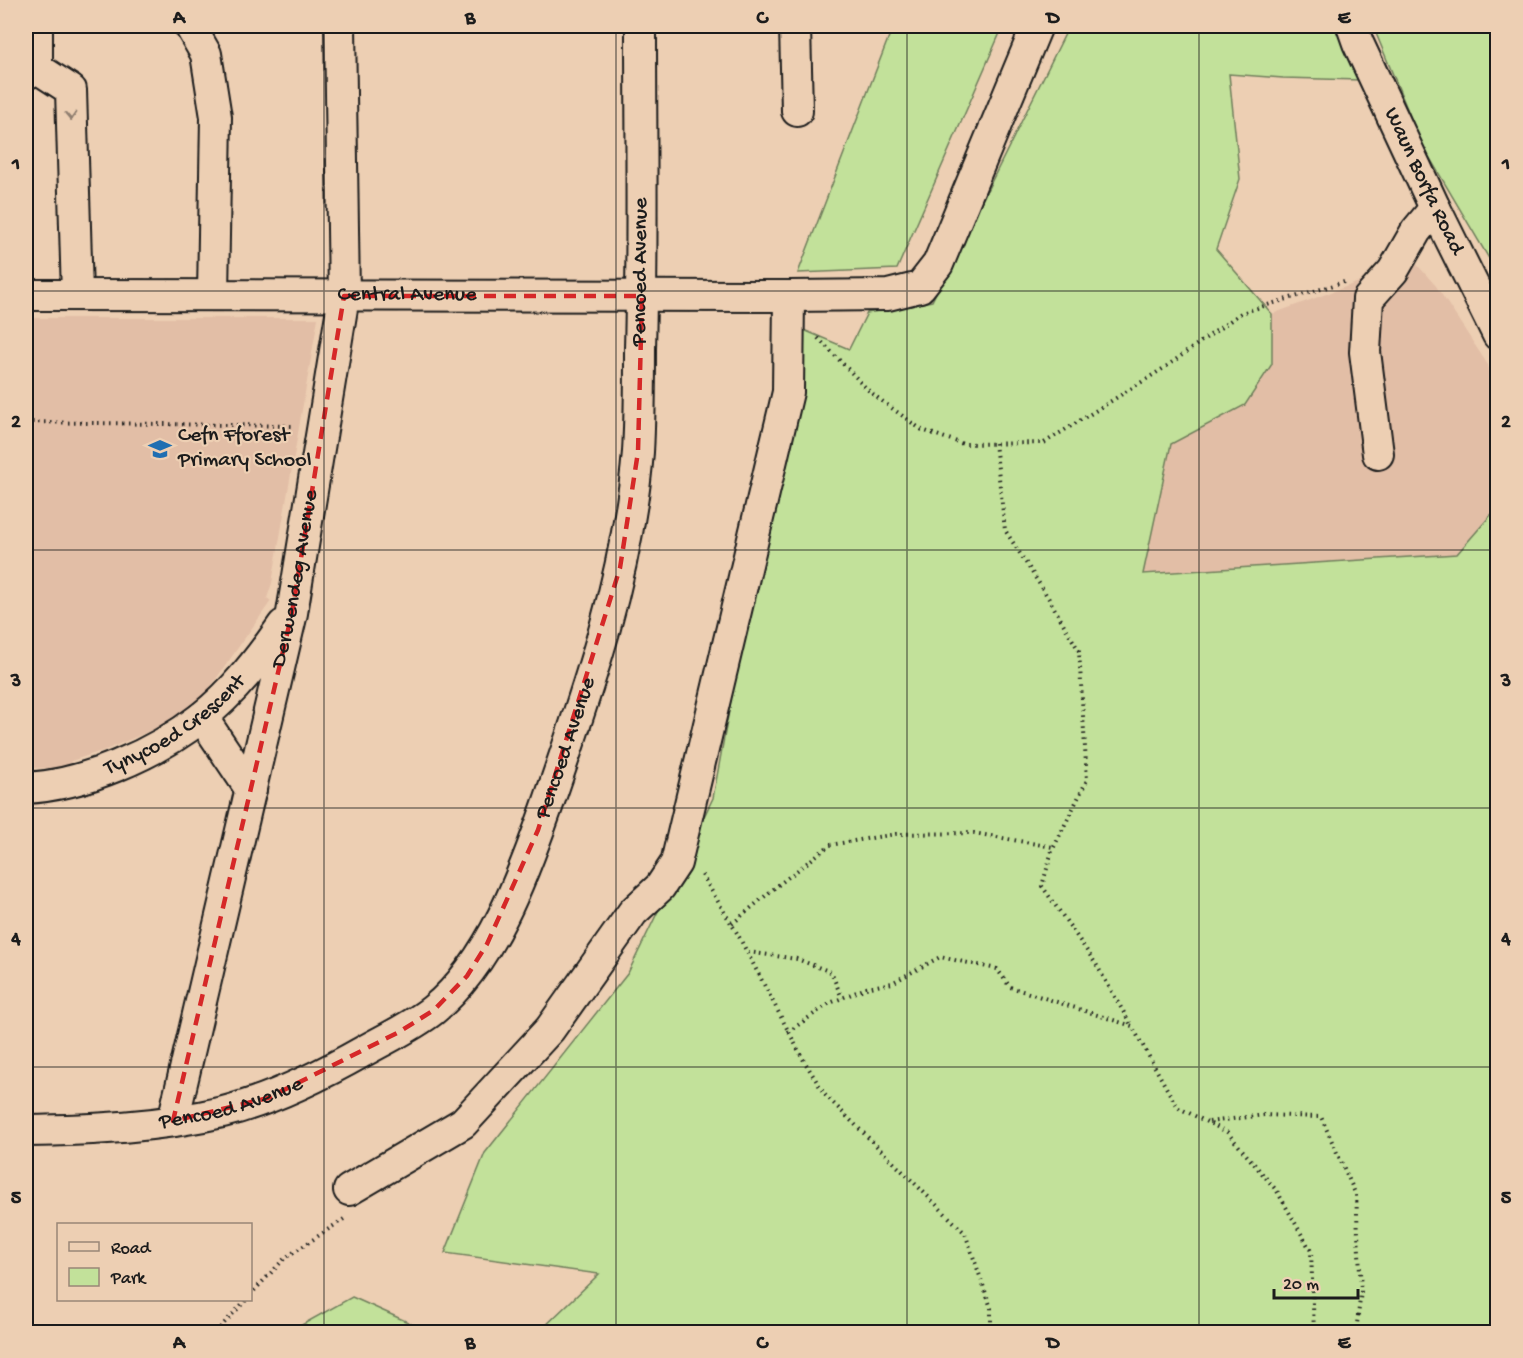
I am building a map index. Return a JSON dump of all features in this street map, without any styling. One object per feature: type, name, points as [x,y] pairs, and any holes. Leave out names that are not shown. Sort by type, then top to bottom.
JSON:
[{"type":"street","points":[[36,26],[31,71],[70,90],[77,295]]},
{"type":"street","points":[[190,26],[206,54],[216,117],[213,295]]},
{"type":"street","name":"Derwendeg Avenue","points":[[173,1121],[292,613],[344,296],[340,26]]},
{"type":"street","name":"Pencoed Avenue","points":[[26,1131],[95,1130],[173,1121],[225,1111],[268,1098],[337,1066],[434,1010],[466,976],[487,944],[509,902],[542,819],[593,664],[620,568],[638,452],[642,296],[641,26]]},
{"type":"street","points":[[795,26],[796,111]]},
{"type":"street","name":"Central Avenue","points":[[26,295],[789,296],[888,295],[920,287],[938,264],[1038,26]]},
{"type":"street","name":"Waun Borfa Road","points":[[1352,26],[1435,208],[1497,335]]},
{"type":"street","points":[[1378,454],[1365,352],[1368,299],[1393,271],[1416,231],[1435,208]]},
{"type":"street","points":[[349,1190],[463,1123],[550,1029],[633,912],[660,887],[676,863],[788,392],[789,296]]},
{"type":"street","name":"Tynycoed Crescent","points":[[26,788],[78,779],[118,766],[155,747],[202,717],[256,663],[292,613]]},
{"type":"street","points":[[202,717],[251,790]]},
{"type":"path","points":[[817,337],[871,393],[922,430],[963,444],[1044,443],[1164,368],[1241,313],[1346,281],[1368,299]]},
{"type":"path","points":[[26,423],[322,426]]},
{"type":"path","points":[[995,443],[1005,530],[1079,651],[1087,780],[1053,848],[1042,886],[1096,964],[1177,1107],[1227,1132],[1277,1191],[1311,1251],[1314,1332]]},
{"type":"path","points":[[732,924],[830,845],[896,834],[974,833],[1053,848]]},
{"type":"path","points":[[681,841],[732,924],[788,1032],[825,1095],[965,1233],[991,1308],[991,1332]]},
{"type":"path","points":[[747,952],[797,959],[831,972],[842,998]]},
{"type":"path","points":[[788,1032],[842,998],[866,987],[892,983],[940,957],[997,969],[1010,987],[1132,1026]]},
{"type":"path","points":[[1208,1122],[1264,1115],[1321,1117],[1356,1195],[1361,1291],[1356,1332]]},
{"type":"path","points":[[252,1293],[285,1258],[349,1216],[349,1190]]},
{"type":"path","points":[[216,1332],[244,1301]]},
{"type":"highlighted area","points":[[344,296],[642,296],[638,452],[620,568],[538,830],[487,944],[467,976],[434,1010],[399,1032],[268,1098],[173,1121],[292,613]]},
{"type":"shaded area","points":[[1397,242],[1436,286],[1488,365],[1497,411],[1497,508],[1457,554],[1143,574],[1171,444],[1245,405],[1272,364],[1272,314],[1367,279]]},
{"type":"shaded area","name":"Cefn Fforest Primary School","points":[[26,318],[318,318],[272,583],[267,598],[271,601],[197,706],[168,723],[108,749],[71,761],[71,768],[26,768]]},
{"type":"green space","points":[[893,26],[1003,26],[897,269],[798,273]]},
{"type":"green space","points":[[1069,26],[1339,26],[1360,80],[1229,74],[1240,179],[1216,249],[1272,314],[1272,364],[1245,405],[1171,444],[1143,574],[1457,554],[1497,508],[1497,1332],[539,1332],[599,1274],[445,1253],[485,1153],[628,973],[713,798],[799,328],[849,349],[867,313],[932,301]]},
{"type":"green space","points":[[1373,26],[1497,26],[1497,272],[1422,145]]},
{"type":"green space","points":[[352,1297],[430,1332],[289,1332]]},
{"type":"place","name":"Cefn Fforest Primary School","points":[[160,449]]}]
